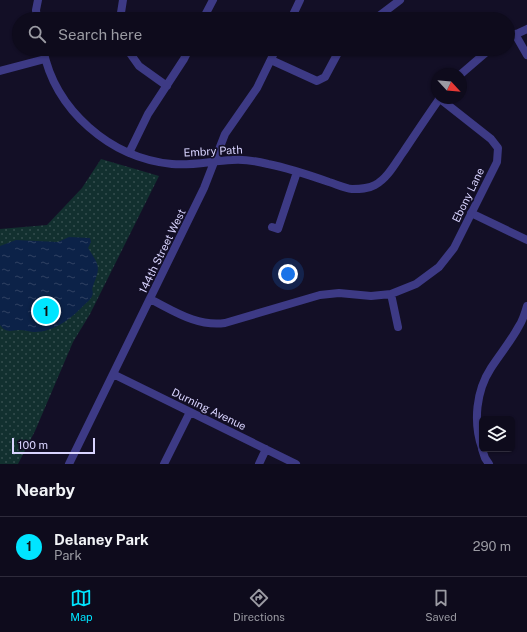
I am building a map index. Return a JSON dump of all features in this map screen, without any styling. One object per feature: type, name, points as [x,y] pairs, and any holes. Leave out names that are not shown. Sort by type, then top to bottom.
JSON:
[{"type":"street","points":[[36,12],[38,0]]},
{"type":"street","points":[[121,12],[123,0]]},
{"type":"street","points":[[207,12],[213,0]]},
{"type":"street","points":[[294,12],[300,0]]},
{"type":"street","points":[[384,12],[400,0]]},
{"type":"street","points":[[515,34],[527,29]]},
{"type":"street","points":[[515,41],[527,55]]},
{"type":"street","name":"Embry Path","points":[[44,56],[57,89],[76,116],[101,138],[129,153],[151,161],[171,164],[192,165],[232,160],[255,161],[277,166],[350,189],[363,189],[376,185],[388,174],[436,104]]},
{"type":"street","points":[[133,56],[139,66],[167,86]]},
{"type":"street","points":[[129,153],[148,114],[185,56]]},
{"type":"street","name":"144th Street West","points":[[69,464],[204,188],[225,134],[257,88],[273,56]]},
{"type":"street","points":[[271,60],[317,81],[325,77],[336,56]]},
{"type":"street","points":[[467,69],[482,56]]},
{"type":"street","points":[[0,71],[45,59]]},
{"type":"street","name":"Ebony Lane","points":[[150,299],[194,321],[214,324],[225,323],[320,295],[338,294],[371,296],[391,294],[416,284],[439,267],[454,248],[497,162],[498,148],[492,139],[448,104]]},
{"type":"street","points":[[272,227],[278,229],[297,172]]},
{"type":"street","points":[[471,213],[527,240]]},
{"type":"street","points":[[391,294],[398,327]]},
{"type":"street","points":[[479,440],[477,411],[482,385],[490,369],[524,327],[527,306]]},
{"type":"street","name":"Durning Avenue","points":[[113,374],[296,464]]},
{"type":"street","points":[[164,464],[190,412]]},
{"type":"street","points":[[259,464],[266,449]]},
{"type":"street","points":[[483,452],[489,464]]},
{"type":"green space","points":[[101,159],[159,176],[90,314],[73,342],[35,431],[18,464],[0,464],[0,229],[47,225],[82,188]]},
{"type":"water","points":[[69,237],[90,238],[91,242],[88,248],[97,264],[98,272],[92,289],[93,294],[90,299],[67,320],[48,330],[35,332],[5,330],[0,325],[0,246],[16,240],[58,242]]},
{"type":"place","name":"Delaney Park","points":[[46,311]]}]
